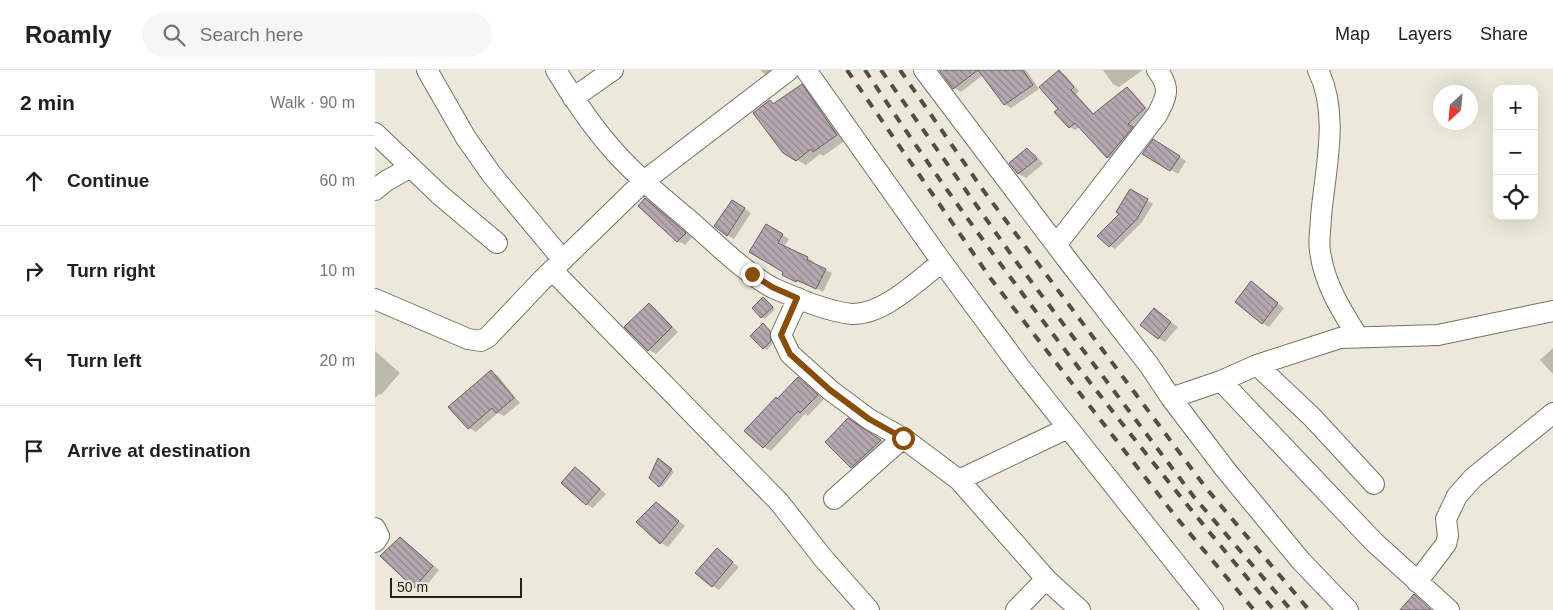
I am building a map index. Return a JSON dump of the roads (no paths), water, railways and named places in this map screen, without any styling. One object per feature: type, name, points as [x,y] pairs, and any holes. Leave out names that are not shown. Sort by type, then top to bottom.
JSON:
[{"type":"street","points":[[427,70],[466,138],[558,265],[779,502],[823,558],[869,610]]},
{"type":"street","points":[[555,70],[573,98],[614,151],[644,181],[752,274],[772,287],[836,312],[853,314],[872,310],[893,300],[942,262]]},
{"type":"street","points":[[573,98],[613,70]]},
{"type":"street","points":[[375,298],[468,340],[481,341],[488,337],[644,181],[789,70]]},
{"type":"street","points":[[806,70],[942,262],[1022,370],[1213,610]]},
{"type":"street","points":[[925,70],[1149,365],[1171,398],[1225,469],[1301,561],[1348,610]]},
{"type":"street","points":[[1056,245],[1157,115],[1166,96],[1167,86],[1157,70]]},
{"type":"street","points":[[1318,70],[1328,100],[1329,129],[1319,249],[1325,276],[1336,300],[1358,337]]},
{"type":"street","points":[[375,133],[440,195],[497,242]]},
{"type":"street","points":[[375,190],[386,181],[411,167]]},
{"type":"street","points":[[797,298],[781,335],[790,354],[830,390],[869,419],[903,438],[959,480],[1046,579],[1079,610]]},
{"type":"street","points":[[1171,398],[1221,381],[1257,365],[1340,338],[1438,335],[1553,311]]},
{"type":"street","points":[[1257,365],[1312,417],[1374,484]]},
{"type":"street","points":[[1221,381],[1375,542],[1449,610]]},
{"type":"street","points":[[1417,582],[1445,544],[1448,536],[1446,518],[1457,496],[1473,478],[1553,413]]},
{"type":"street","points":[[959,480],[1068,428]]},
{"type":"street","points":[[834,499],[903,438]]},
{"type":"street","points":[[375,528],[379,536],[375,542]]},
{"type":"street","points":[[1016,610],[1046,579]]},
{"type":"railway","points":[[847,70],[991,279],[1176,517],[1254,610]]},
{"type":"railway","points":[[865,70],[961,210],[1062,346],[1274,610]]},
{"type":"railway","points":[[881,70],[1015,260],[1194,497],[1291,610]]},
{"type":"railway","points":[[900,70],[983,190],[1206,488],[1309,610]]}]
